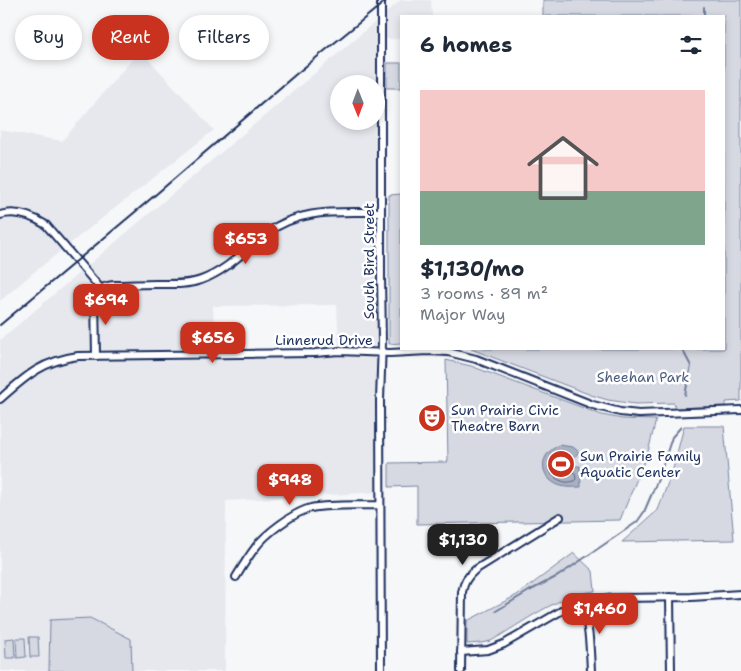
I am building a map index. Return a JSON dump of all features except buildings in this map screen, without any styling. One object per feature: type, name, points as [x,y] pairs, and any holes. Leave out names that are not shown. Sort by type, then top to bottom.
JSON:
[{"type":"street","name":"South Bird Street","points":[[381,671],[382,0]]},
{"type":"street","points":[[96,356],[96,294],[104,286],[195,282],[214,275],[225,268],[267,233],[293,219],[321,213],[381,212]]},
{"type":"street","points":[[0,215],[10,213],[24,214],[46,225],[101,289]]},
{"type":"street","name":"Linnerud Drive","points":[[0,399],[31,373],[50,363],[68,358],[339,351],[382,353],[448,352],[476,359],[594,405],[620,412],[639,414],[741,410]]},
{"type":"street","points":[[236,577],[255,547],[265,536],[292,516],[309,509],[325,506],[380,505]]},
{"type":"street","points":[[461,671],[462,592],[464,582],[475,570],[560,517]]},
{"type":"street","points":[[461,652],[488,650],[504,644],[568,607],[583,602],[598,599],[741,594]]},
{"type":"street","points":[[670,597],[671,671]]},
{"type":"street","points":[[583,602],[590,640],[591,671]]},
{"type":"shaded area","points":[[401,0],[431,0],[432,15],[400,15],[400,39],[382,39],[382,75],[330,75],[330,130],[382,130],[380,492],[226,501],[225,671],[0,671],[0,340]],"holes":[[[337,305],[339,351],[215,354],[213,306]]]},
{"type":"shaded area","points":[[131,60],[149,60],[214,130],[0,301],[0,130],[62,141]]},
{"type":"green space","name":"Sheehan Park","points":[[543,0],[741,0],[741,401],[726,402],[726,406],[675,408],[674,403],[635,404],[608,400],[474,350],[725,350],[725,15],[543,15]]},
{"type":"green space","points":[[387,63],[400,63],[400,88],[387,88]]},
{"type":"green space","points":[[400,194],[400,343],[389,344],[389,195]]},
{"type":"green space","points":[[446,360],[471,366],[602,415],[622,419],[656,420],[648,452],[620,520],[417,524],[417,486],[389,487],[389,463],[448,462]]},
{"type":"green space","points":[[684,426],[724,426],[734,540],[622,542],[658,510],[673,469]]},
{"type":"green space","points":[[574,553],[593,571],[595,591],[567,598],[554,604],[491,641],[467,644],[467,621],[517,595]]},
{"type":"green space","points":[[90,618],[131,639],[132,671],[49,671],[50,620]]},
{"type":"green space","points":[[29,637],[38,637],[39,657],[30,657]]},
{"type":"green space","points":[[14,638],[15,658],[6,658],[5,639]]},
{"type":"green space","points":[[16,638],[25,638],[26,657],[17,658]]},
{"type":"water","points":[[559,445],[573,447],[579,452],[572,460],[565,456],[565,466],[580,466],[581,487],[561,486],[547,477],[544,467],[545,457]]},
{"type":"waterway","points":[[704,7],[704,15]]},
{"type":"waterway","points":[[683,350],[691,366],[685,395]]},
{"type":"waterway","points":[[496,611],[558,576],[637,522],[644,512],[659,477],[672,437],[681,427]]},
{"type":"railway","points":[[0,325],[295,75],[387,0]]},
{"type":"place","name":"Sun Prairie Civic Theatre Barn","points":[[432,418]]},
{"type":"place","name":"Sun Prairie Family Aquatic Center","points":[[561,464]]}]
